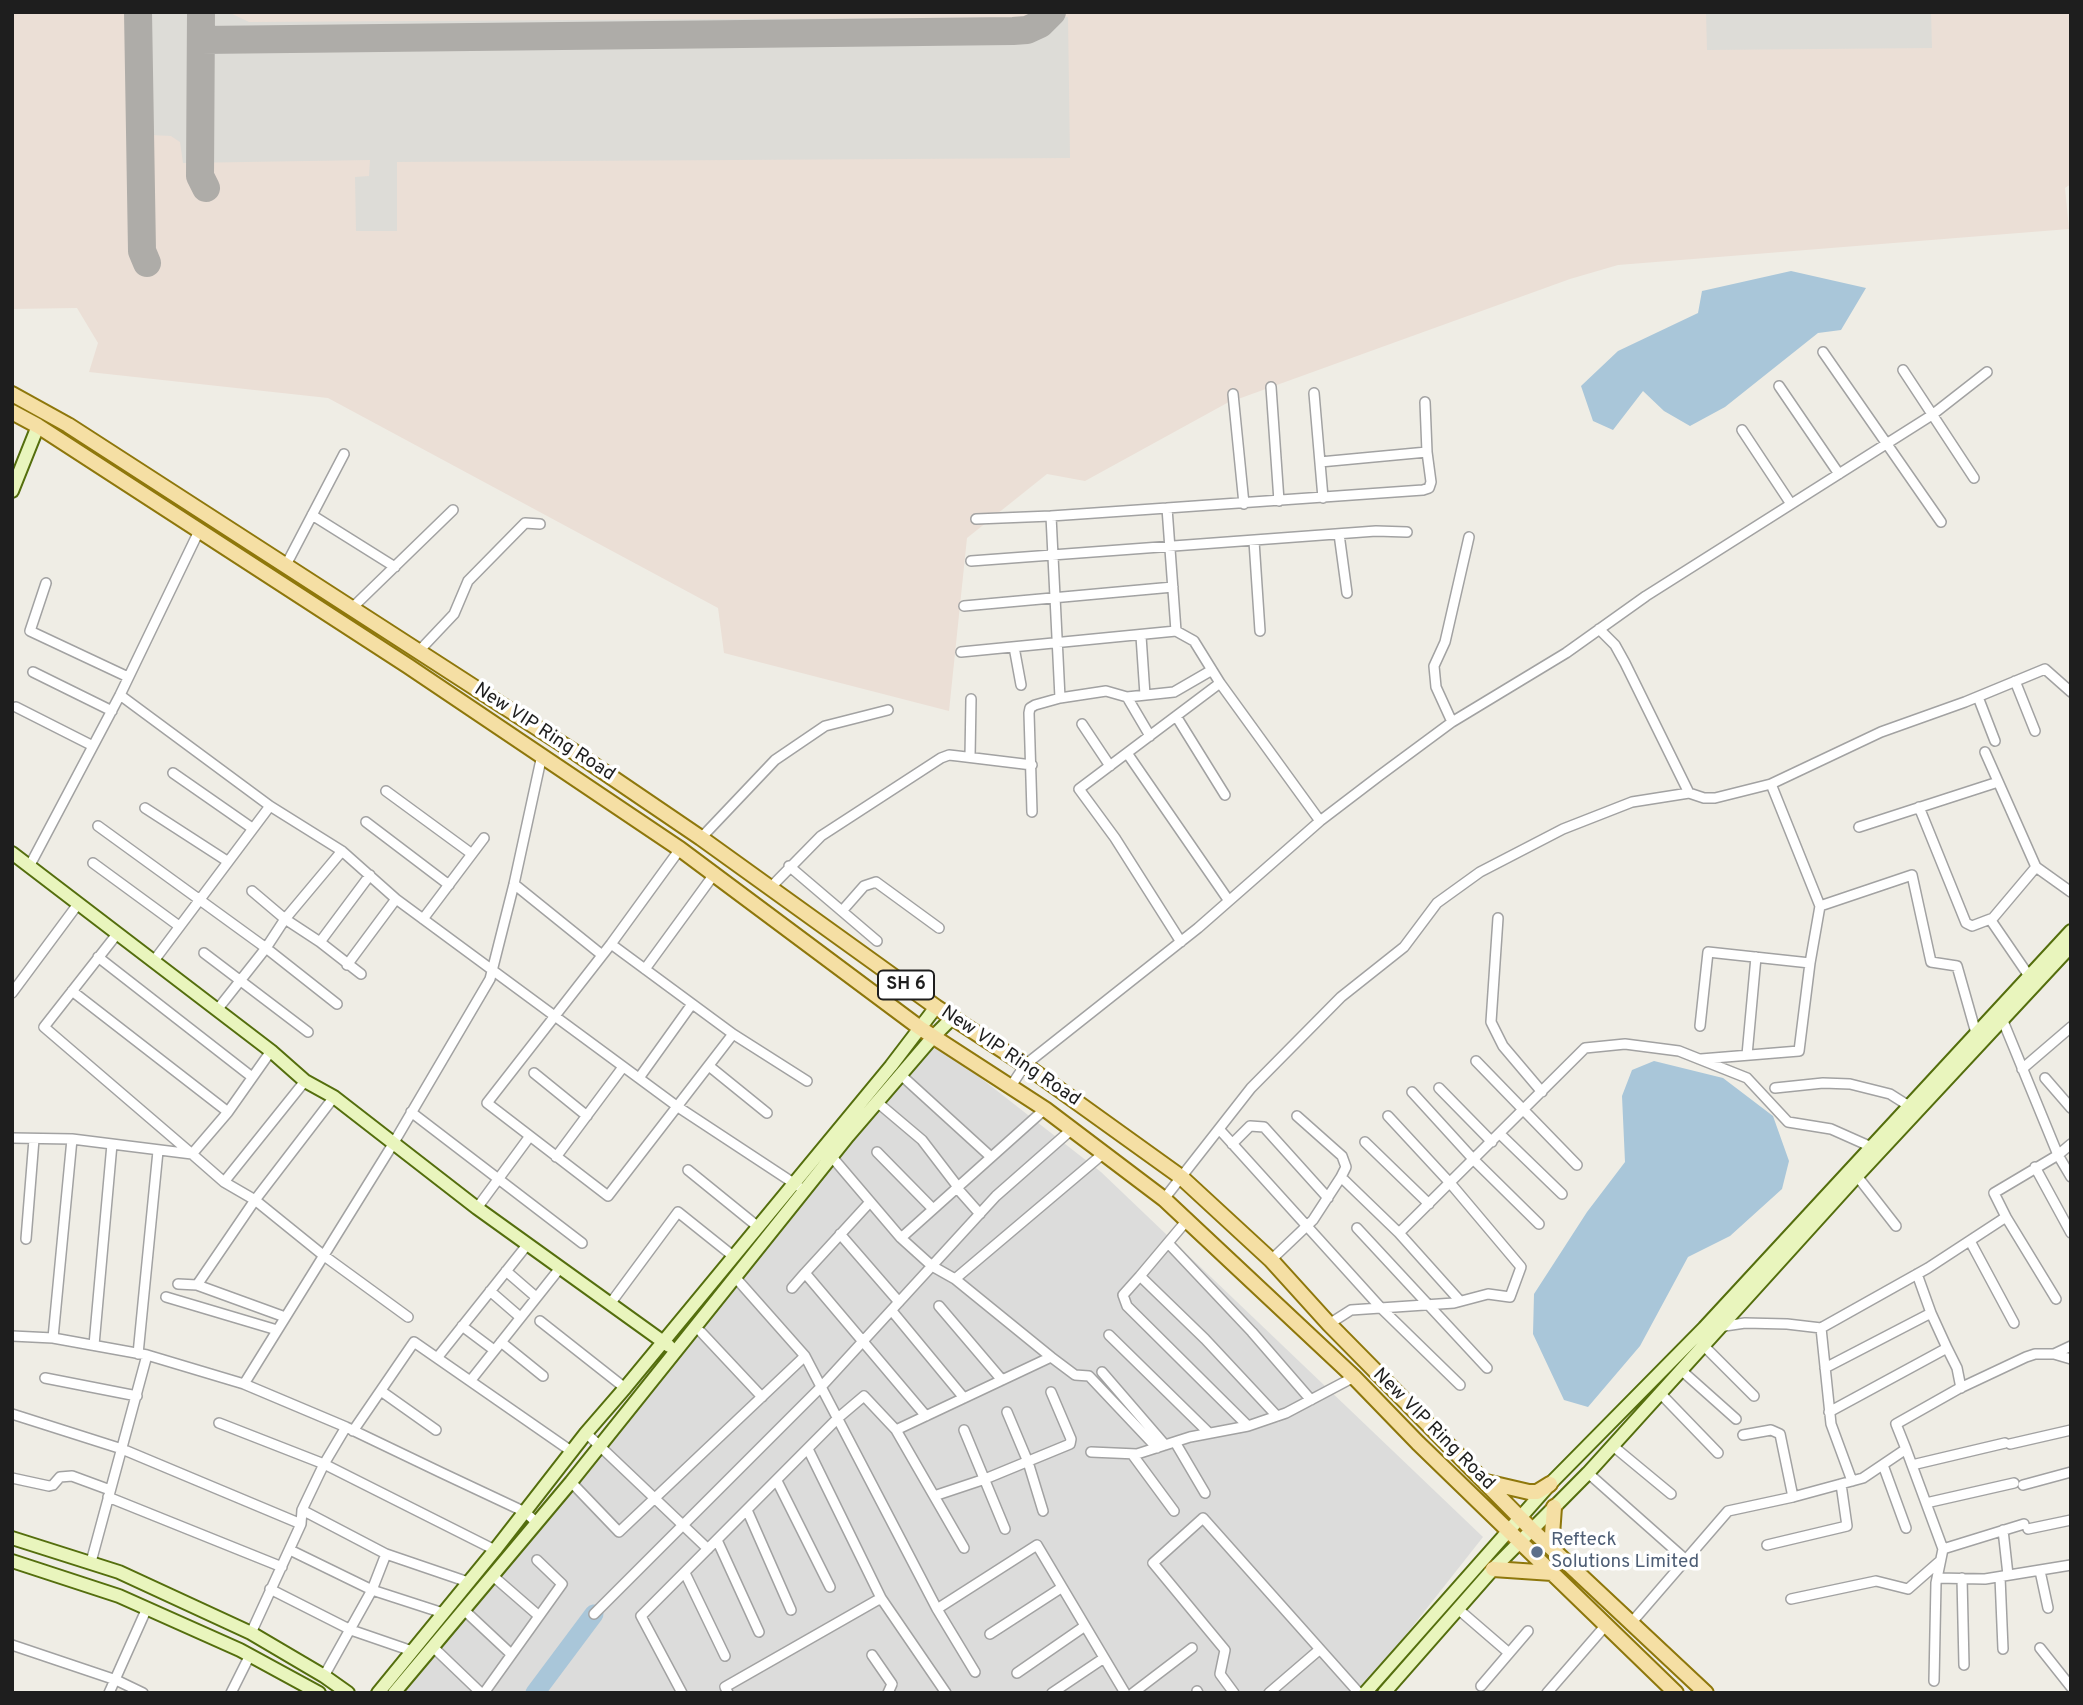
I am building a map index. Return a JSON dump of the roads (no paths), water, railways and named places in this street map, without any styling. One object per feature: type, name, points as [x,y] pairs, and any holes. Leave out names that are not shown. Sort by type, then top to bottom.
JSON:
[{"type":"main road","name":"New VIP Ring Road","points":[[12,394],[68,425],[576,752],[1181,1177],[1271,1260],[1329,1324],[1526,1524],[1706,1693]]},
{"type":"main road","name":"New VIP Ring Road","points":[[12,412],[186,522],[542,755],[680,849],[920,1028],[1045,1109],[1164,1199],[1354,1377],[1418,1443],[1676,1693]]},
{"type":"main road","points":[[186,522],[195,506]]},
{"type":"main road","points":[[1485,1482],[1529,1492],[1536,1492],[1550,1484]]},
{"type":"main road","points":[[1554,1507],[1552,1535],[1555,1551]]},
{"type":"main road","points":[[1493,1569],[1552,1573]]},
{"type":"main road","points":[[1659,1676],[1673,1660]]},
{"type":"street","points":[[1823,352],[1941,522]]},
{"type":"street","points":[[1903,370],[1974,478]]},
{"type":"street","points":[[1011,1086],[1025,1065],[1181,942],[1320,821],[1452,722],[1566,653],[1791,504],[1932,415],[1987,372]]},
{"type":"street","points":[[1779,386],[1839,474]]},
{"type":"street","points":[[1271,387],[1279,501]]},
{"type":"street","points":[[1314,393],[1323,498]]},
{"type":"street","points":[[1233,394],[1244,504]]},
{"type":"street","points":[[976,519],[1244,504],[1429,488],[1431,482],[1425,402]]},
{"type":"street","points":[[12,491],[38,426]]},
{"type":"street","points":[[1742,430],[1791,504]]},
{"type":"street","points":[[1320,461],[1427,452]]},
{"type":"street","points":[[286,565],[344,454]]},
{"type":"street","points":[[1167,508],[1176,631]]},
{"type":"street","points":[[352,608],[453,510]]},
{"type":"street","points":[[312,515],[395,567]]},
{"type":"street","points":[[1051,516],[1060,698]]},
{"type":"street","points":[[418,651],[454,614],[468,581],[525,523],[540,524]]},
{"type":"street","points":[[30,865],[120,695],[199,531]]},
{"type":"street","points":[[971,561],[1376,531],[1407,533]]},
{"type":"street","points":[[1339,534],[1347,593]]},
{"type":"street","points":[[1452,722],[1436,687],[1434,666],[1445,642],[1469,537]]},
{"type":"street","points":[[1254,541],[1260,631]]},
{"type":"street","points":[[46,583],[30,631],[128,677]]},
{"type":"street","points":[[964,606],[1173,587]]},
{"type":"street","points":[[1599,629],[1615,645],[1625,663],[1689,793]]},
{"type":"street","points":[[961,652],[1176,631],[1194,641],[1220,684],[1320,821]]},
{"type":"street","points":[[1141,636],[1145,695]]},
{"type":"street","points":[[1014,648],[1021,685]]},
{"type":"street","points":[[1164,1199],[1251,1088],[1341,997],[1404,947],[1437,903],[1479,872],[1563,829],[1632,802],[1689,793],[1704,799],[1715,799],[1771,784],[1881,732],[1978,697],[2045,669],[2071,692]]},
{"type":"street","points":[[1032,812],[1030,708],[1060,698],[1106,691],[1127,697],[1174,692],[1212,670]]},
{"type":"street","points":[[33,672],[111,711]]},
{"type":"street","points":[[2015,681],[2035,731]]},
{"type":"street","points":[[1181,942],[1115,838],[1079,789],[1220,684]]},
{"type":"street","points":[[120,695],[270,806],[342,851],[396,899],[678,1107],[804,1191]]},
{"type":"street","points":[[1127,697],[1150,736]]},
{"type":"street","points":[[1978,697],[1995,741]]},
{"type":"street","points":[[970,757],[971,699]]},
{"type":"street","points":[[16,707],[93,746]]},
{"type":"street","points":[[701,838],[775,760],[825,726],[888,710]]},
{"type":"street","points":[[1177,716],[1225,795]]},
{"type":"street","points":[[1082,724],[1110,766]]},
{"type":"street","points":[[1985,752],[2036,866],[2071,892]]},
{"type":"street","points":[[1128,753],[1229,901]]},
{"type":"street","points":[[244,1384],[393,1144],[489,979],[514,884],[542,755]]},
{"type":"street","points":[[770,888],[789,866],[832,828],[941,758],[949,755],[1032,765]]},
{"type":"street","points":[[173,774],[252,828]]},
{"type":"street","points":[[1858,827],[1998,782]]},
{"type":"street","points":[[1699,1059],[1799,1051],[1820,906],[1771,784]]},
{"type":"street","points":[[386,791],[472,854]]},
{"type":"street","points":[[153,962],[270,806]]},
{"type":"street","points":[[1919,807],[1966,923],[1972,926],[1993,918],[2036,866]]},
{"type":"street","points":[[145,808],[227,861]]},
{"type":"street","points":[[366,822],[449,884]]},
{"type":"street","points":[[98,826],[266,948],[337,1004]]},
{"type":"street","points":[[423,919],[484,838]]},
{"type":"street","points":[[680,849],[611,944],[487,1103],[608,1196],[733,1034]]},
{"type":"street","points":[[217,1010],[266,948],[285,919],[342,851]]},
{"type":"street","points":[[12,853],[271,1051],[305,1081],[334,1097],[477,1208],[675,1351]]},
{"type":"street","points":[[93,863],[179,926]]},
{"type":"street","points":[[789,866],[877,941]]},
{"type":"street","points":[[645,969],[715,873]]},
{"type":"street","points":[[320,942],[370,875]]},
{"type":"street","points":[[1820,906],[1912,875],[1931,962],[1957,966],[1976,1033]]},
{"type":"street","points":[[842,911],[864,886],[876,882],[939,928]]},
{"type":"street","points":[[514,884],[602,955]]},
{"type":"street","points":[[251,891],[361,974]]},
{"type":"street","points":[[347,965],[396,899]]},
{"type":"street","points":[[12,993],[78,904]]},
{"type":"street","points":[[1498,918],[1491,1022],[1503,1046],[1542,1092]]},
{"type":"street","points":[[1993,918],[1993,925],[2029,975]]},
{"type":"street","points":[[1526,1524],[1554,1507],[1613,1446],[1857,1176],[1909,1107],[2071,931]]},
{"type":"street","points":[[117,934],[44,1027],[225,1182],[255,1200],[323,1255],[408,1317]]},
{"type":"street","points":[[611,944],[733,1034],[807,1081]]},
{"type":"street","points":[[1366,1693],[1526,1524],[1550,1484],[2003,1021],[2071,946]]},
{"type":"street","points":[[1700,1026],[1708,952],[1810,963]]},
{"type":"street","points":[[204,953],[308,1032]]},
{"type":"street","points":[[98,957],[252,1077]]},
{"type":"street","points":[[1747,1055],[1756,957]]},
{"type":"street","points":[[72,991],[228,1112]]},
{"type":"street","points":[[639,1078],[692,1004]]},
{"type":"street","points":[[378,1693],[495,1550],[571,1451],[936,1007]]},
{"type":"street","points":[[394,1693],[571,1482],[877,1102],[952,1018]]},
{"type":"street","points":[[2003,1021],[2058,1155],[2071,1177]]},
{"type":"street","points":[[2022,1069],[2071,1027]]},
{"type":"street","points":[[1399,1233],[1585,1048],[1625,1044],[1679,1051],[1747,1078],[1788,1122],[1832,1129],[1876,1149]]},
{"type":"street","points":[[192,1154],[228,1112],[271,1051]]},
{"type":"street","points":[[1476,1061],[1577,1165]]},
{"type":"street","points":[[709,1066],[767,1113]]},
{"type":"street","points":[[556,1157],[623,1067]]},
{"type":"street","points":[[534,1073],[587,1116]]},
{"type":"street","points":[[901,1074],[991,1157]]},
{"type":"street","points":[[2045,1078],[2071,1108]]},
{"type":"street","points":[[225,1182],[305,1081]]},
{"type":"street","points":[[1775,1088],[1823,1083],[1850,1084],[1890,1094],[1909,1107]]},
{"type":"street","points":[[1438,1088],[1492,1142]]},
{"type":"street","points":[[1412,1092],[1474,1160],[1539,1224]]},
{"type":"street","points":[[197,1285],[255,1200],[334,1097]]},
{"type":"street","points":[[877,1102],[922,1140],[980,1214]]},
{"type":"street","points":[[901,1238],[1045,1109]]},
{"type":"street","points":[[411,1112],[582,1243]]},
{"type":"street","points":[[1271,1260],[1313,1220],[1346,1167],[1342,1156],[1297,1116]]},
{"type":"street","points":[[1329,1324],[1351,1310],[1430,1305],[1488,1294],[1510,1297],[1521,1267],[1451,1184],[1388,1116]]},
{"type":"street","points":[[1232,1144],[1250,1126],[1264,1127],[1328,1198]]},
{"type":"street","points":[[1219,1129],[1381,1308],[1460,1385]]},
{"type":"street","points":[[594,1614],[821,1387],[996,1196],[1071,1130]]},
{"type":"street","points":[[1500,1134],[1562,1194]]},
{"type":"street","points":[[477,1208],[530,1136]]},
{"type":"street","points":[[12,1138],[72,1139],[192,1154]]},
{"type":"street","points":[[26,1239],[34,1139]]},
{"type":"street","points":[[53,1338],[72,1139]]},
{"type":"street","points":[[1365,1142],[1429,1204]]},
{"type":"street","points":[[94,1345],[111,1144]]},
{"type":"street","points":[[2056,1298],[1994,1193],[2058,1155],[2071,1144]]},
{"type":"street","points":[[91,1562],[136,1396],[143,1355],[158,1151]]},
{"type":"street","points":[[877,1152],[933,1209]]},
{"type":"street","points":[[955,1279],[1104,1153]]},
{"type":"street","points":[[832,1157],[901,1238],[932,1266],[955,1279],[1075,1375],[1090,1376],[1166,1445]]},
{"type":"street","points":[[2035,1167],[2071,1233]]},
{"type":"street","points":[[688,1170],[757,1226]]},
{"type":"street","points":[[1857,1176],[1896,1226]]},
{"type":"street","points":[[1341,1177],[1399,1233],[1460,1301]]},
{"type":"street","points":[[792,1288],[870,1202]]},
{"type":"street","points":[[610,1304],[678,1212],[733,1256]]},
{"type":"street","points":[[1704,1328],[1745,1323],[1821,1328],[1917,1274],[2006,1217]]},
{"type":"street","points":[[1188,1219],[1124,1295],[1128,1306],[1248,1426]]},
{"type":"street","points":[[1357,1228],[1487,1368]]},
{"type":"street","points":[[840,1234],[899,1302]]},
{"type":"street","points":[[1970,1241],[2014,1323]]},
{"type":"street","points":[[1168,1243],[1252,1332],[1311,1400]]},
{"type":"street","points":[[437,1358],[527,1245]]},
{"type":"street","points":[[471,1380],[560,1268]]},
{"type":"street","points":[[506,1271],[536,1297]]},
{"type":"street","points":[[805,1273],[926,1416]]},
{"type":"street","points":[[1917,1274],[1931,1313],[1957,1368],[1961,1388]]},
{"type":"street","points":[[1140,1276],[1205,1339],[1277,1416]]},
{"type":"street","points":[[735,1277],[805,1356],[937,1609],[975,1672]]},
{"type":"street","points":[[178,1284],[197,1285],[285,1317]]},
{"type":"street","points":[[490,1291],[520,1317]]},
{"type":"street","points":[[166,1297],[277,1331]]},
{"type":"street","points":[[939,1306],[1002,1380]]},
{"type":"street","points":[[892,1311],[964,1398]]},
{"type":"street","points":[[1825,1368],[1931,1313]]},
{"type":"street","points":[[540,1321],[625,1388]]},
{"type":"street","points":[[462,1326],[494,1350]]},
{"type":"street","points":[[1821,1328],[1830,1423],[1852,1481]]},
{"type":"street","points":[[701,1332],[762,1397]]},
{"type":"street","points":[[1109,1335],[1209,1433]]},
{"type":"street","points":[[12,1336],[53,1338],[143,1355],[244,1384],[349,1429],[524,1513],[537,1523]]},
{"type":"street","points":[[251,1633],[301,1524],[302,1510],[324,1464],[381,1391],[414,1342],[571,1451]]},
{"type":"street","points":[[501,1342],[543,1376]]},
{"type":"street","points":[[1703,1345],[1754,1396]]},
{"type":"street","points":[[2054,1354],[2071,1346]]},
{"type":"street","points":[[1829,1412],[1947,1348]]},
{"type":"street","points":[[1934,1681],[1937,1578],[1943,1549],[1896,1424],[1961,1388],[2026,1357],[2054,1354],[2071,1359]]},
{"type":"street","points":[[571,1482],[619,1532],[805,1356]]},
{"type":"street","points":[[896,1430],[1051,1357]]},
{"type":"street","points":[[1957,1368],[1975,1382]]},
{"type":"street","points":[[1681,1370],[1736,1419]]},
{"type":"street","points":[[1102,1372],[1205,1493]]},
{"type":"street","points":[[1091,1452],[1132,1454],[1209,1433],[1248,1426],[1277,1416],[1354,1377]]},
{"type":"street","points":[[45,1378],[136,1396]]},
{"type":"street","points":[[381,1391],[436,1430]]},
{"type":"street","points":[[934,1496],[985,1479],[1070,1444],[1071,1439],[1051,1392]]},
{"type":"street","points":[[1660,1393],[1718,1453]]},
{"type":"street","points":[[682,1693],[641,1616],[838,1418],[864,1396],[896,1430],[964,1548]]},
{"type":"street","points":[[1007,1412],[1028,1462],[1043,1511]]},
{"type":"street","points":[[13,1418],[122,1448],[301,1524]]},
{"type":"street","points":[[219,1423],[324,1464],[495,1550]]},
{"type":"street","points":[[964,1430],[1005,1529]]},
{"type":"street","points":[[1744,1435],[1771,1430],[1780,1434],[1793,1497]]},
{"type":"street","points":[[1912,1465],[2071,1430]]},
{"type":"street","points":[[586,1433],[708,1549]]},
{"type":"street","points":[[1613,1446],[1671,1494]]},
{"type":"street","points":[[808,1449],[881,1598],[946,1693]]},
{"type":"street","points":[[1632,1622],[1728,1511],[1863,1478],[1906,1449]]},
{"type":"street","points":[[1132,1454],[1174,1511]]},
{"type":"street","points":[[1883,1465],[1906,1528]]},
{"type":"street","points":[[1926,1503],[2071,1472]]},
{"type":"street","points":[[1588,1473],[1685,1559]]},
{"type":"street","points":[[12,1478],[49,1486],[60,1477],[72,1476],[282,1567]]},
{"type":"street","points":[[777,1481],[830,1587]]},
{"type":"street","points":[[1767,1545],[1847,1526],[1841,1484]]},
{"type":"street","points":[[302,1510],[386,1554],[468,1582]]},
{"type":"street","points":[[747,1510],[791,1610]]},
{"type":"street","points":[[1234,1693],[1220,1674],[1225,1650],[1153,1563],[1203,1518],[1359,1693]]},
{"type":"street","points":[[1943,1549],[2003,1530],[2071,1520]]},
{"type":"street","points":[[2003,1530],[2003,1649]]},
{"type":"street","points":[[1384,1693],[1493,1569],[1515,1536]]},
{"type":"street","points":[[12,1538],[119,1572],[251,1633],[348,1693]]},
{"type":"street","points":[[718,1540],[759,1632]]},
{"type":"street","points":[[937,1609],[1037,1545],[1125,1693]]},
{"type":"street","points":[[289,1550],[372,1590],[443,1613]]},
{"type":"street","points":[[324,1676],[372,1590],[386,1554]]},
{"type":"street","points":[[433,1647],[482,1693],[562,1584],[537,1560]]},
{"type":"street","points":[[1791,1599],[1876,1581],[1908,1589],[1941,1560]]},
{"type":"street","points":[[12,1561],[119,1596],[147,1608],[250,1655],[319,1693]]},
{"type":"street","points":[[1937,1578],[2004,1576],[2071,1565]]},
{"type":"street","points":[[2040,1571],[2048,1608]]},
{"type":"street","points":[[685,1573],[725,1656]]},
{"type":"street","points":[[493,1576],[539,1616]]},
{"type":"street","points":[[1962,1578],[1964,1665]]},
{"type":"street","points":[[990,1634],[1061,1588]]},
{"type":"street","points":[[270,1589],[351,1630],[412,1651]]},
{"type":"street","points":[[728,1693],[724,1687],[881,1598]]},
{"type":"street","points":[[108,1693],[147,1608]]},
{"type":"street","points":[[1458,1609],[1509,1653]]},
{"type":"street","points":[[464,1610],[511,1654]]},
{"type":"street","points":[[1547,1693],[1606,1625]]},
{"type":"street","points":[[1017,1673],[1085,1626]]},
{"type":"street","points":[[1481,1686],[1528,1631]]},
{"type":"street","points":[[12,1645],[116,1680],[143,1693]]},
{"type":"street","points":[[1133,1693],[1192,1648]]},
{"type":"street","points":[[2040,1648],[2071,1687]]},
{"type":"street","points":[[1269,1693],[1319,1650]]},
{"type":"street","points":[[231,1693],[250,1655]]},
{"type":"street","points":[[872,1655],[892,1684],[888,1693]]},
{"type":"street","points":[[1052,1693],[1104,1658]]},
{"type":"water","points":[[1791,271],[1866,288],[1841,330],[1818,333],[1725,407],[1690,426],[1664,411],[1643,391],[1613,430],[1593,421],[1581,386],[1618,351],[1698,313],[1702,291]]},
{"type":"water","points":[[1654,1061],[1723,1078],[1773,1116],[1789,1161],[1782,1189],[1730,1236],[1688,1257],[1640,1346],[1588,1407],[1564,1400],[1533,1334],[1534,1294],[1587,1212],[1625,1162],[1622,1096],[1632,1070]]},
{"type":"waterway","points":[[535,1693],[594,1614]]},
{"type":"place","name":"Refteck Solutions Limited","points":[[1537,1552]]}]
